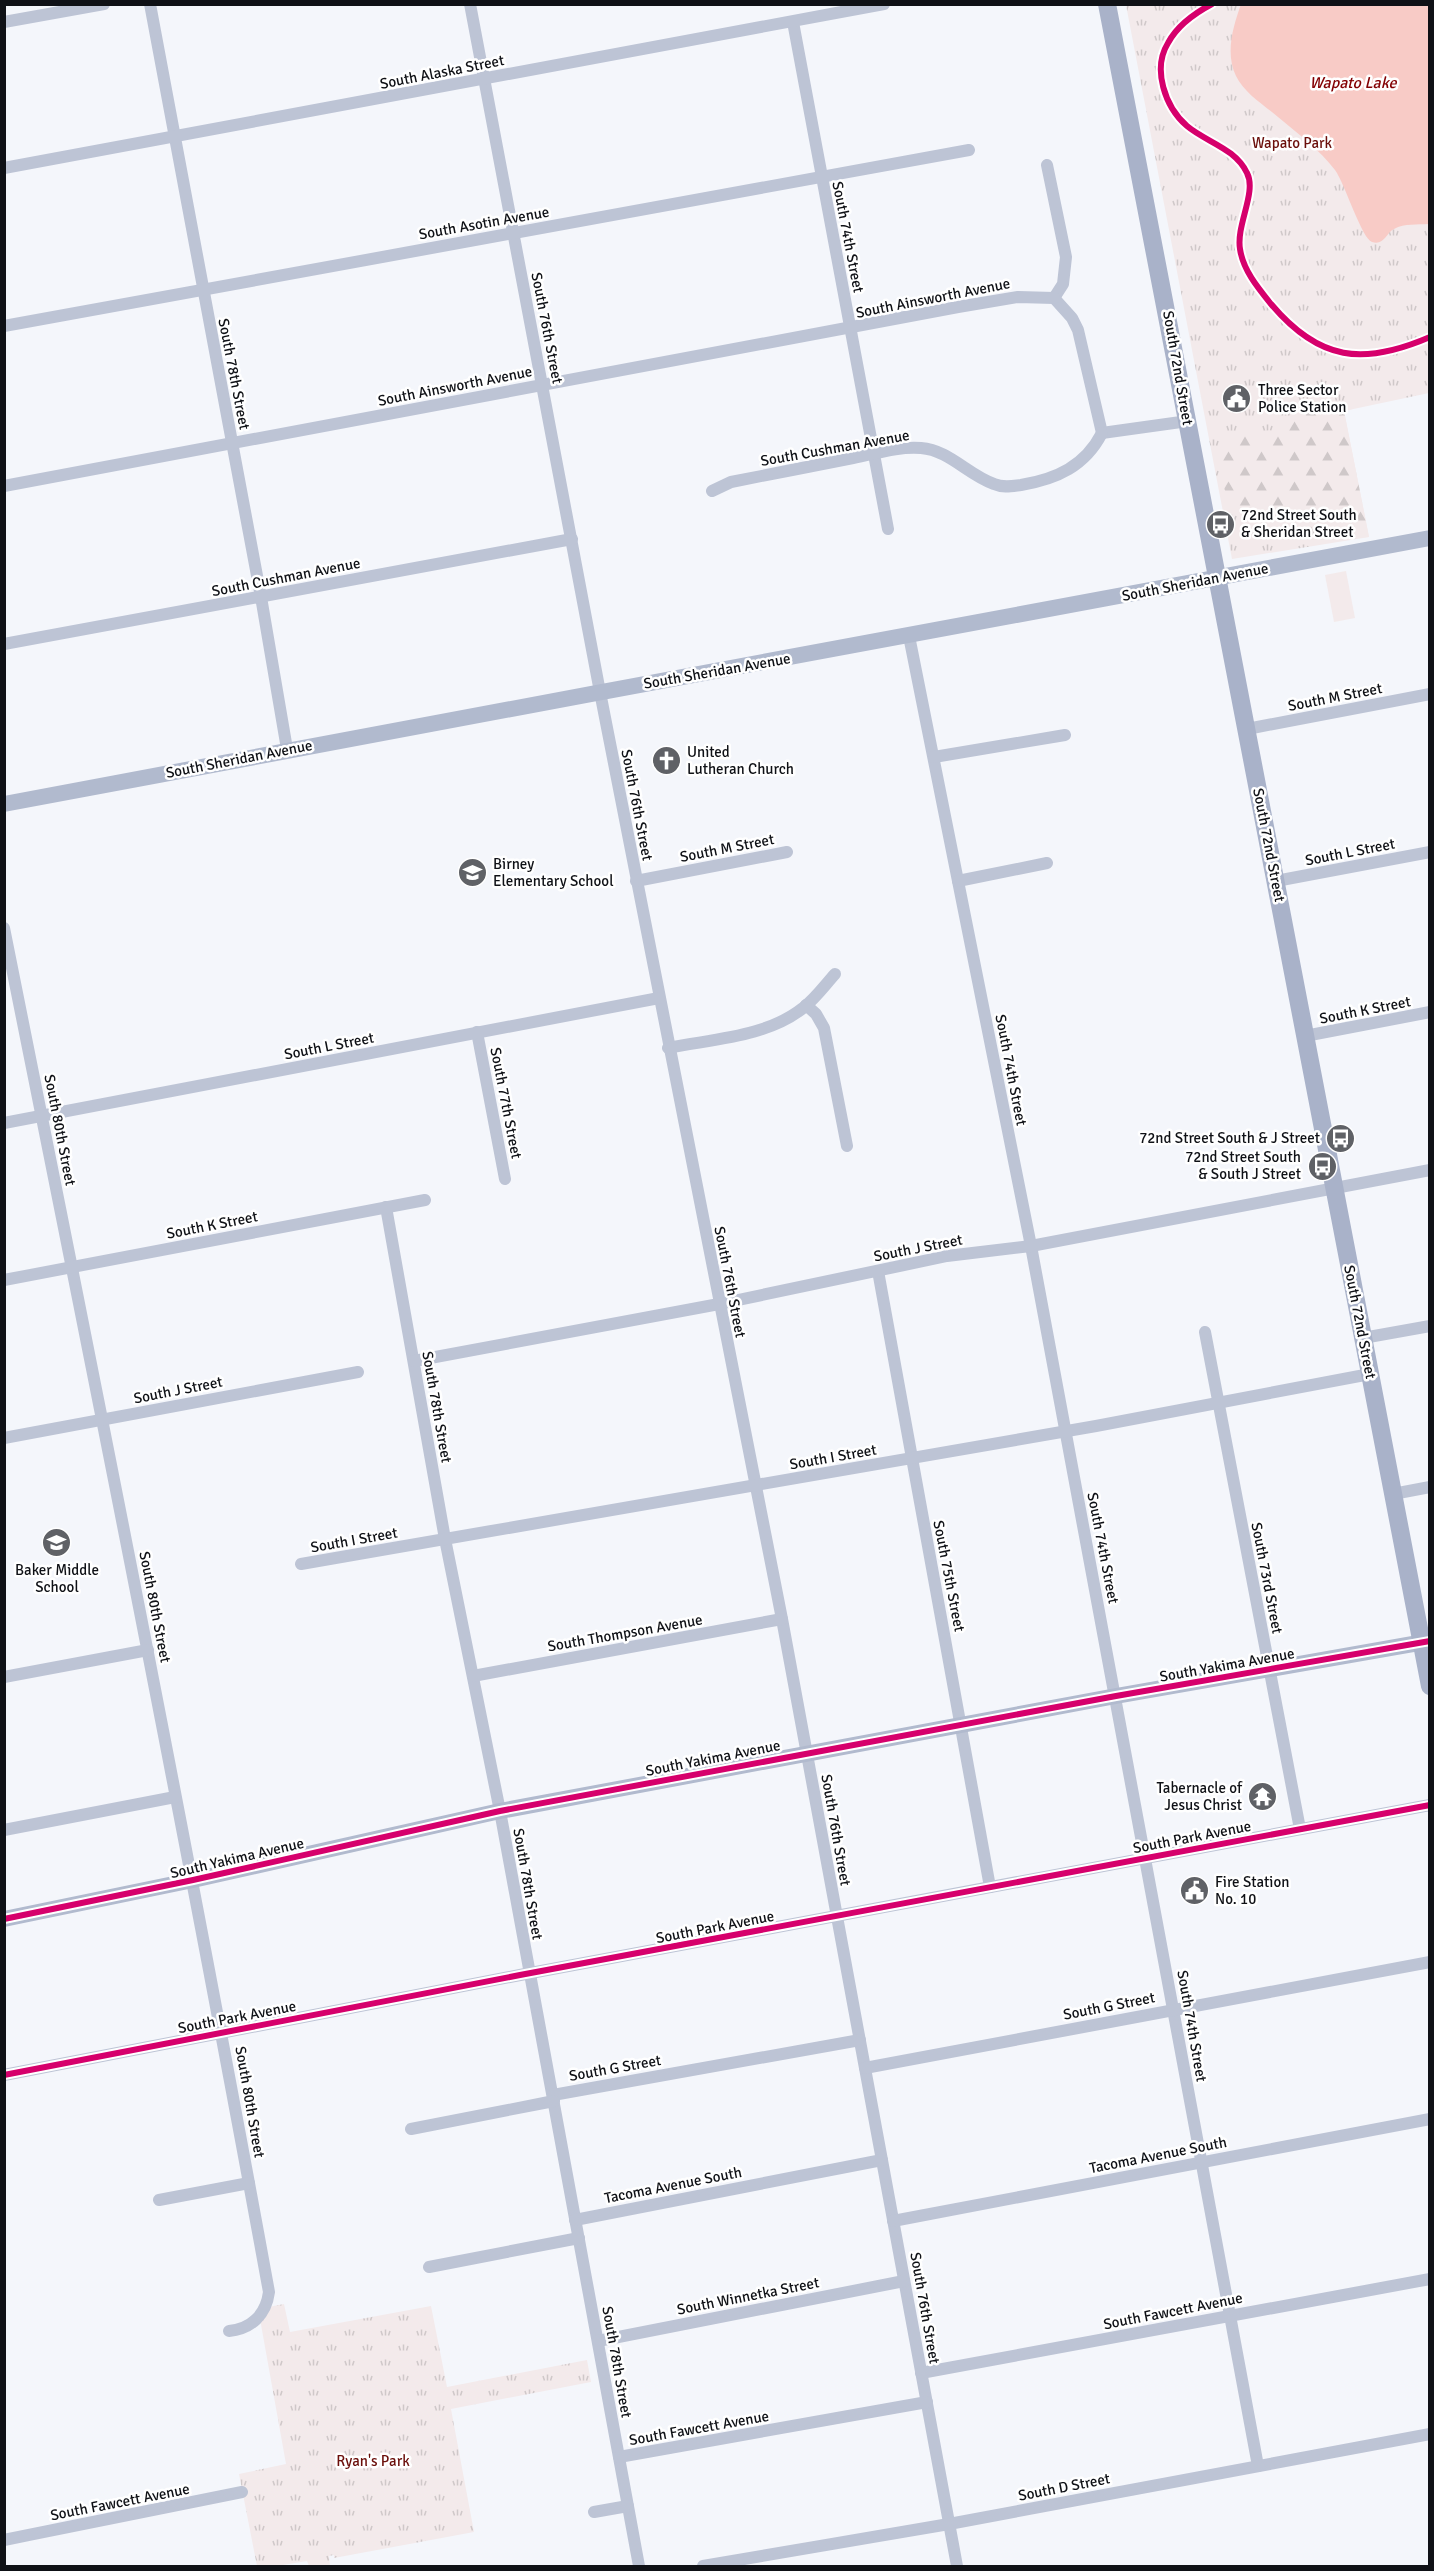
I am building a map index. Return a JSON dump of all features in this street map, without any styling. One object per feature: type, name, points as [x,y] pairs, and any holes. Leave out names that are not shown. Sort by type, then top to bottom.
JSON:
[{"type":"main road","name":"South 72nd Street","points":[[1107,4],[1393,1494],[1425,1642],[1430,1686]]},
{"type":"street","points":[[4,22],[104,4]]},
{"type":"street","name":"South 78th Street","points":[[150,4],[261,597],[287,749]]},
{"type":"street","name":"South 76th Street","points":[[470,4],[668,1048],[782,1619],[957,2566]]},
{"type":"street","name":"South Alaska Street","points":[[4,168],[884,4]]},
{"type":"street","name":"South 74th Street","points":[[793,22],[820,177],[888,529]]},
{"type":"street","name":"South Asotin Avenue","points":[[4,326],[969,150]]},
{"type":"street","points":[[1047,165],[1066,257],[1063,284],[1054,298],[1078,330],[1102,434],[1188,421]]},
{"type":"street","name":"South Ainsworth Avenue","points":[[4,486],[1018,297],[1054,298]]},
{"type":"street","name":"South Cushman Avenue","points":[[712,491],[731,482],[873,454],[921,448],[961,463],[995,485],[1009,486],[1064,473],[1095,448],[1102,434]]},
{"type":"street","name":"South Sheridan Avenue","points":[[4,804],[287,749],[1430,538]]},
{"type":"street","name":"South Cushman Avenue","points":[[4,644],[572,539]]},
{"type":"street","name":"South 74th Street","points":[[909,636],[1031,1246],[1258,2466]]},
{"type":"street","name":"South M Street","points":[[1246,729],[1430,694]]},
{"type":"street","points":[[934,758],[1065,735]]},
{"type":"street","name":"South M Street","points":[[636,881],[787,852]]},
{"type":"street","name":"South L Street","points":[[1276,881],[1430,852]]},
{"type":"street","points":[[958,881],[1047,863]]},
{"type":"street","name":"South 80th Street","points":[[4,928],[104,1419],[222,2032],[269,2292],[268,2302],[258,2319],[245,2328],[228,2331]]},
{"type":"street","points":[[668,1048],[767,1027],[790,1017],[806,1005],[835,974]]},
{"type":"street","name":"South L Street","points":[[4,1123],[659,998]]},
{"type":"street","points":[[806,1005],[816,1014],[824,1028],[847,1146]]},
{"type":"street","name":"South K Street","points":[[1305,1036],[1430,1012]]},
{"type":"street","name":"South 77th Street","points":[[477,1032],[505,1179]]},
{"type":"street","name":"South J Street","points":[[414,1361],[719,1304],[947,1256],[1031,1246],[1430,1170]]},
{"type":"street","name":"South K Street","points":[[4,1280],[425,1200]]},
{"type":"street","name":"South 78th Street","points":[[386,1207],[445,1539],[500,1811],[639,2566]]},
{"type":"street","name":"South 75th Street","points":[[878,1271],[910,1435],[912,1458],[990,1887]]},
{"type":"street","points":[[1363,1338],[1430,1326]]},
{"type":"street","name":"South 73rd Street","points":[[1205,1332],[1300,1829]]},
{"type":"street","name":"South J Street","points":[[4,1438],[358,1372]]},
{"type":"street","name":"South I Street","points":[[301,1564],[1066,1431],[1370,1374]]},
{"type":"street","points":[[1393,1494],[1430,1487]]},
{"type":"street","name":"South Thompson Avenue","points":[[473,1676],[782,1619]]},
{"type":"street","name":"South Yakima Avenue","points":[[4,1919],[193,1880],[500,1811],[1116,1696],[1270,1671],[1425,1642]]},
{"type":"street","points":[[4,1677],[148,1650]]},
{"type":"street","points":[[4,1830],[175,1797]]},
{"type":"street","name":"South Park Avenue","points":[[4,2075],[1430,1805]]},
{"type":"street","name":"South G Street","points":[[865,2068],[1430,1962]]},
{"type":"street","name":"South G Street","points":[[411,2129],[553,2098],[860,2040]]},
{"type":"street","name":"Tacoma Avenue South","points":[[893,2221],[1430,2120]]},
{"type":"street","name":"Tacoma Avenue South","points":[[575,2220],[882,2160]]},
{"type":"street","points":[[159,2200],[249,2183]]},
{"type":"street","points":[[429,2267],[579,2238]]},
{"type":"street","name":"South Fawcett Avenue","points":[[921,2373],[1430,2279]]},
{"type":"street","name":"South Winnetka Street","points":[[598,2341],[904,2281]]},
{"type":"street","name":"South Fawcett Avenue","points":[[619,2457],[927,2402]]},
{"type":"street","name":"South D Street","points":[[703,2566],[949,2524],[1430,2434]]},
{"type":"street","name":"South Fawcett Avenue","points":[[4,2540],[242,2492]]},
{"type":"street","points":[[594,2512],[628,2506]]},
{"type":"green space","name":"Wapato Park","points":[[1126,5],[1429,5],[1429,393],[1344,411],[1369,537],[1232,559]]},
{"type":"green space","points":[[1313,398],[1331,400],[1353,409],[1344,411],[1369,537],[1325,540],[1313,536],[1297,519],[1284,512],[1235,509],[1226,493],[1218,467],[1220,440],[1246,432],[1281,430],[1293,424],[1300,403]]},
{"type":"green space","points":[[1346,571],[1355,618],[1334,622],[1325,575]]},
{"type":"green space","name":"Ryan's Park","points":[[284,2304],[290,2332],[431,2306],[447,2387],[587,2360],[591,2382],[451,2409],[474,2532],[334,2558],[334,2555],[329,2556],[330,2566],[309,2566],[307,2561],[277,2566],[257,2566],[239,2474],[286,2464],[260,2319],[269,2307]]},
{"type":"water","name":"Wapato Lake","points":[[1241,4],[1429,5],[1429,224],[1398,227],[1376,243],[1368,239],[1335,170],[1308,142],[1249,93],[1236,76],[1231,49],[1233,31]]},
{"type":"cycle path","points":[[1212,4],[1187,20],[1176,31],[1163,53],[1161,76],[1167,98],[1179,118],[1195,132],[1228,151],[1242,164],[1247,173],[1250,190],[1241,230],[1240,249],[1244,264],[1261,292],[1289,323],[1307,337],[1325,347],[1343,353],[1384,352],[1430,337]]},
{"type":"cycle path","points":[[4,1919],[193,1880],[500,1811],[1116,1696],[1430,1641]]},
{"type":"cycle path","points":[[4,2075],[520,1975],[1430,1805]]},
{"type":"place","name":"Three Sector Police Station","points":[[1237,399]]},
{"type":"place","name":"72nd Street South & Sheridan Street","points":[[1220,524]]},
{"type":"place","name":"United Lutheran Church","points":[[666,761]]},
{"type":"place","name":"Birney Elementary School","points":[[472,873]]},
{"type":"place","name":"72nd Street South & J Street","points":[[1341,1138]]},
{"type":"place","name":"72nd Street South & South J Street","points":[[1322,1166]]},
{"type":"place","name":"Baker Middle School","points":[[57,1543]]},
{"type":"place","name":"Tabernacle of Jesus Christ","points":[[1263,1797]]},
{"type":"place","name":"Fire Station No. 10","points":[[1194,1891]]}]
